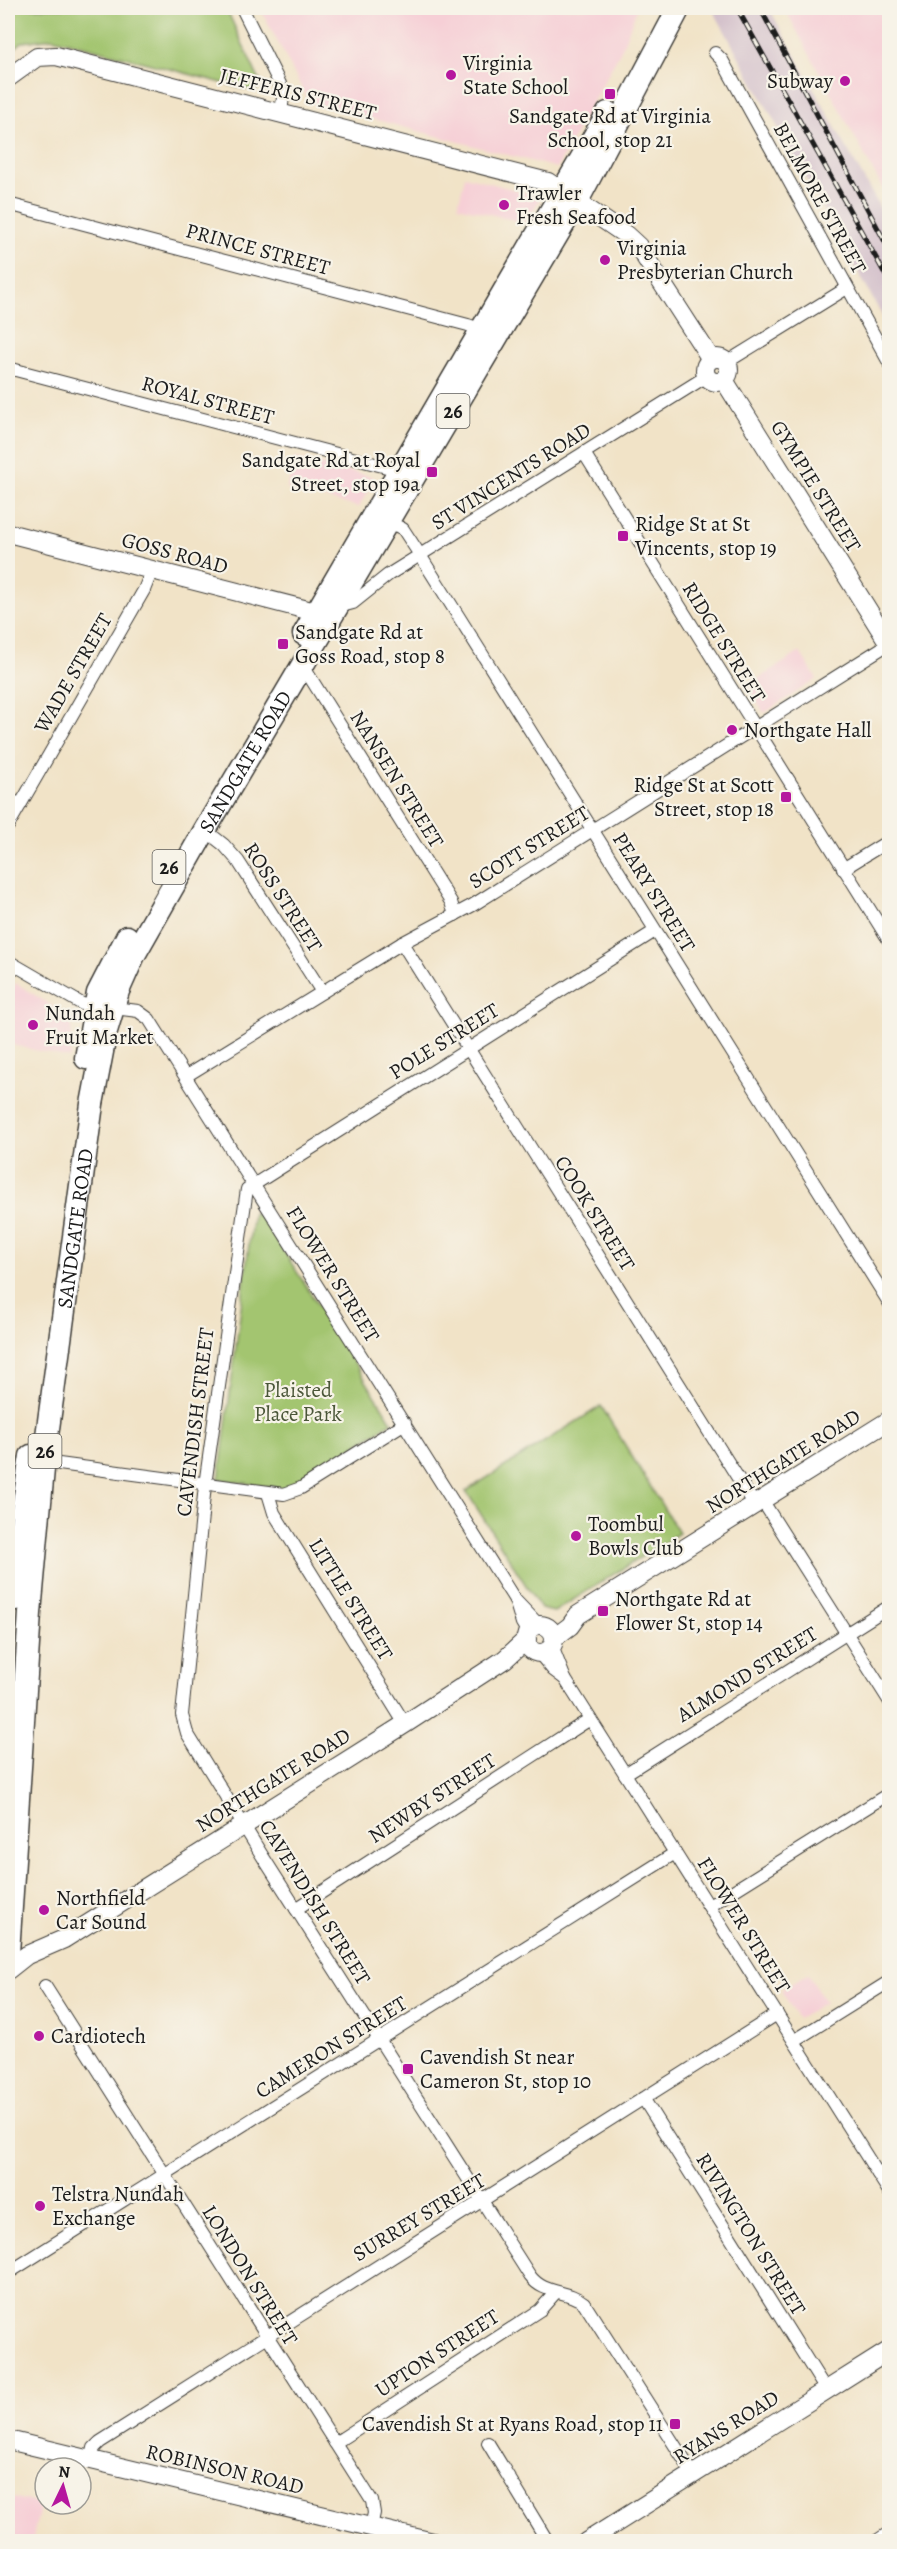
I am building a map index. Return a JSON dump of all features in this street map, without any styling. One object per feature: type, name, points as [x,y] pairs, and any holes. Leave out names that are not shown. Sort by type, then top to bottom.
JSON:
[{"type":"highway","name":"SANDGATE ROAD","points":[[569,197],[607,115],[663,8]]},
{"type":"highway","name":"SANDGATE ROAD","points":[[8,1953],[30,1613],[21,1555],[52,1394],[88,1128],[100,1057],[104,979],[117,954],[328,612],[380,518],[679,8]]},
{"type":"highway","name":"SANDGATE ROAD","points":[[380,518],[398,470],[489,333]]},
{"type":"highway","name":"SANDGATE ROAD","points":[[8,1730],[23,1509],[104,1007],[303,666],[328,612]]},
{"type":"highway","points":[[8,1533],[23,1509]]},
{"type":"highway","points":[[8,1588],[16,1610]]},
{"type":"street","points":[[242,8],[280,84],[284,98],[281,111]]},
{"type":"street","name":"BELMORE STREET","points":[[715,53],[722,60],[890,364]]},
{"type":"street","name":"JEFFERIS STREET","points":[[8,78],[38,57],[52,55],[281,111],[544,181],[569,197]]},
{"type":"street","name":"GYMPIE STREET","points":[[569,197],[620,230],[638,246],[889,644]]},
{"type":"street","name":"PRINCE STREET","points":[[8,204],[489,333]]},
{"type":"street","name":"ST VINCENTS ROAD","points":[[328,612],[353,603],[420,555],[846,288]]},
{"type":"street","name":"ROYAL STREET","points":[[8,368],[398,470]]},
{"type":"street","name":"RIDGE STREET","points":[[584,453],[890,942]]},
{"type":"street","name":"PEARY STREET","points":[[380,518],[403,529],[420,555],[890,1304]]},
{"type":"street","name":"GOSS ROAD","points":[[8,533],[328,612]]},
{"type":"street","name":"WADE STREET","points":[[8,826],[144,590],[152,570]]},
{"type":"street","name":"SCOTT STREET","points":[[186,1076],[402,943],[455,915],[889,644]]},
{"type":"street","name":"NANSEN STREET","points":[[303,666],[451,902],[455,915]]},
{"type":"street","points":[[8,798],[20,805]]},
{"type":"street","name":"ROSS STREET","points":[[205,831],[224,845],[238,861],[322,992]]},
{"type":"street","points":[[843,868],[890,840]]},
{"type":"street","name":"POLE STREET","points":[[253,1184],[655,931]]},
{"type":"street","name":"COOK STREET","points":[[402,943],[758,1503],[890,1702]]},
{"type":"street","name":"FLOWER STREET","points":[[8,961],[82,1004],[138,1011],[146,1016],[515,1600],[522,1623],[540,1639],[890,2193]]},
{"type":"street","name":"CAVENDISH STREET","points":[[253,1184],[245,1194],[205,1485],[183,1721],[187,1733],[296,1910],[535,2282],[543,2288],[581,2300],[592,2313],[693,2474]]},
{"type":"street","name":"NORTHGATE ROAD","points":[[8,1970],[27,1955],[64,1939],[505,1659],[540,1639],[570,1626],[578,1615],[890,1420]]},
{"type":"street","points":[[59,1464],[284,1494],[297,1490],[405,1423]]},
{"type":"street","name":"LITTLE STREET","points":[[268,1493],[274,1513],[405,1724]]},
{"type":"street","name":"ALMOND STREET","points":[[625,1774],[890,1606]]},
{"type":"street","name":"NEWBY STREET","points":[[296,1910],[590,1719]]},
{"type":"street","points":[[709,1906],[890,1793]]},
{"type":"street","name":"CAMERON STREET","points":[[8,2272],[675,1853]]},
{"type":"street","name":"NORTHGATE ROAD","points":[[8,1984],[64,1939]]},
{"type":"street","points":[[794,2041],[890,1981]]},
{"type":"street","name":"LONDON STREET","points":[[45,1986],[374,2505],[371,2527]]},
{"type":"street","name":"SURREY STREET","points":[[92,2456],[96,2444],[777,2014]]},
{"type":"street","name":"RIVINGTON STREET","points":[[643,2098],[826,2390]]},
{"type":"street","points":[[878,2174],[890,2167]]},
{"type":"street","name":"UPTON STREET","points":[[334,2443],[540,2310],[556,2292]]},
{"type":"street","name":"RYANS ROAD","points":[[586,2541],[890,2350]]},
{"type":"street","name":"ROBINSON ROAD","points":[[8,2440],[71,2456]]},
{"type":"street","points":[[488,2443],[548,2541]]},
{"type":"street","name":"ROBINSON ROAD","points":[[93,2461],[433,2541]]},
{"type":"street","points":[[875,2541],[890,2532]]},
{"type":"shaded area","name":"Virginia State School","points":[[260,8],[637,8],[622,48],[557,168],[309,102]]},
{"type":"shaded area","points":[[712,8],[769,8],[889,224],[889,328]]},
{"type":"shaded area","points":[[790,8],[880,8],[889,23],[889,200],[786,11]]},
{"type":"shaded area","points":[[465,176],[541,197],[525,223],[458,206]]},
{"type":"shaded area","points":[[295,458],[373,477],[375,482],[358,507],[287,489]]},
{"type":"shaded area","points":[[800,652],[817,679],[764,713],[747,686]]},
{"type":"shaded area","points":[[16,983],[72,1019],[70,1058],[8,1044],[8,998]]},
{"type":"shaded area","points":[[808,1974],[825,2002],[798,2019],[781,1990]]},
{"type":"shaded area","points":[[8,2496],[33,2502],[33,2516],[38,2516],[32,2541],[8,2541]]},
{"type":"green space","points":[[8,8],[226,8],[261,84],[256,90],[245,89],[53,38],[22,42],[8,54]]},
{"type":"green space","name":"Plaisted Place Park","points":[[253,1213],[261,1215],[392,1422],[289,1490],[219,1479]]},
{"type":"green space","points":[[601,1406],[679,1533],[554,1612],[541,1609],[466,1491]]},
{"type":"railway","points":[[737,8],[890,283]]},
{"type":"railway","points":[[760,8],[890,251]]},
{"type":"place","name":"Virginia State School","points":[[451,75]]},
{"type":"place","name":"Subway","points":[[845,81]]},
{"type":"place","name":"Sandgate Rd at Virginia School, stop 21","points":[[610,94]]},
{"type":"place","name":"Trawler Fresh Seafood","points":[[504,205]]},
{"type":"place","name":"Virginia Presbyterian Church","points":[[605,260]]},
{"type":"place","name":"Sandgate Rd at Royal Street, stop 19a","points":[[432,472]]},
{"type":"place","name":"Ridge St at St Vincents, stop 19","points":[[623,536]]},
{"type":"place","name":"Sandgate Rd at Goss Road, stop 8","points":[[283,644]]},
{"type":"place","name":"Northgate Hall","points":[[732,730]]},
{"type":"place","name":"Ridge St at Scott Street, stop 18","points":[[786,797]]},
{"type":"place","name":"Nundah Fruit Market","points":[[33,1025]]},
{"type":"place","name":"Toombul Bowls Club","points":[[576,1536]]},
{"type":"place","name":"Northgate Rd at Flower St, stop 14","points":[[603,1611]]},
{"type":"place","name":"Northfield Car Sound","points":[[44,1910]]},
{"type":"place","name":"Cardiotech","points":[[39,2036]]},
{"type":"place","name":"Cavendish St near Cameron St, stop 10","points":[[408,2069]]},
{"type":"place","name":"Telstra Nundah Exchange","points":[[40,2206]]},
{"type":"place","name":"Cavendish St at Ryans Road, stop 11","points":[[675,2424]]}]
